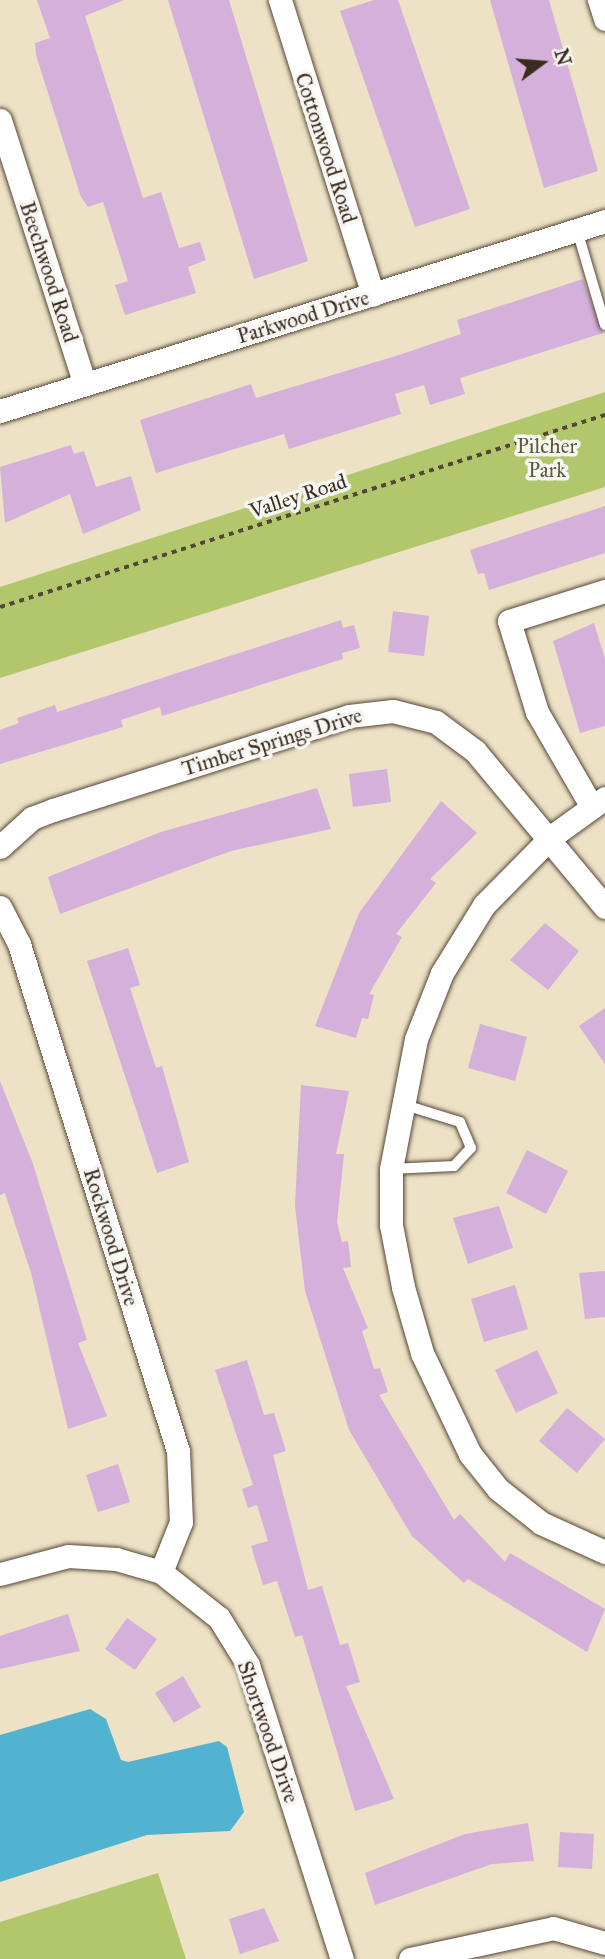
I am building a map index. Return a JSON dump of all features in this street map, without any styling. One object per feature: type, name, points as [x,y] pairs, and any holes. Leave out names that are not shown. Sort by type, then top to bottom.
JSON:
[{"type":"street","name":"Cottonwood Road","points":[[279,0],[373,295]]},
{"type":"street","points":[[599,0],[605,19]]},
{"type":"street","name":"Beechwood Road","points":[[0,120],[85,384]]},
{"type":"street","name":"Parkwood Drive","points":[[0,411],[605,221]]},
{"type":"street","points":[[605,591],[509,621],[537,712],[599,803],[551,837],[484,905],[442,973],[416,1039],[391,1169],[391,1225],[403,1287],[422,1353],[470,1454],[498,1489],[541,1523],[605,1552]]},
{"type":"street","name":"Timber Springs Drive","points":[[0,847],[32,818],[52,810],[370,711],[415,715],[457,735],[551,837],[605,907]]},
{"type":"street","name":"Rockwood Drive","points":[[0,907],[19,944],[178,1451],[181,1522],[161,1572]]},
{"type":"street","name":"Shortwood Drive","points":[[0,1574],[94,1555],[161,1572],[219,1618],[248,1665],[342,1959]]},
{"type":"street","points":[[410,1959],[553,1928],[605,1943]]},
{"type":"lane","points":[[577,230],[605,325]]},
{"type":"lane","points":[[391,1169],[454,1166],[471,1148],[460,1122],[402,1104]]},
{"type":"path","name":"Valley Road","points":[[0,607],[605,415]]},
{"type":"green space","name":"Pilcher Park","points":[[605,392],[605,487],[0,678],[0,587]]},
{"type":"green space","points":[[158,1873],[186,1959],[0,1959],[0,1922]]},
{"type":"water","points":[[90,1709],[106,1719],[121,1760],[128,1762],[219,1741],[227,1747],[244,1812],[230,1831],[147,1835],[0,1882],[0,1735]]},
{"type":"building","points":[[37,0],[124,0],[85,16],[143,198],[161,192],[179,248],[200,242],[206,260],[188,267],[196,293],[125,315],[115,285],[128,281],[103,202],[88,207],[81,197],[36,55],[35,43],[50,38]]},
{"type":"building","points":[[168,0],[229,0],[308,261],[254,279]]},
{"type":"building","points":[[374,0],[398,0],[470,209],[415,227],[340,11]]},
{"type":"building","points":[[490,0],[549,0],[598,171],[544,188]]},
{"type":"building","points":[[583,279],[603,333],[460,378],[465,394],[430,405],[424,385],[395,394],[401,414],[289,449],[284,434],[156,473],[140,420],[251,384],[256,398],[399,355],[461,334],[457,320]]},
{"type":"building","points":[[71,445],[74,454],[84,451],[96,487],[131,476],[141,510],[83,534],[70,494],[5,523],[0,467]]},
{"type":"building","points":[[605,506],[605,553],[489,590],[484,573],[478,574],[470,550]]},
{"type":"building","points":[[393,611],[429,616],[424,656],[388,652]]},
{"type":"building","points":[[341,620],[343,628],[354,625],[360,648],[342,653],[343,659],[162,716],[160,707],[121,720],[123,727],[0,764],[0,730],[19,723],[17,718],[55,705],[57,712]]},
{"type":"building","points":[[594,623],[605,659],[605,726],[580,733],[553,641]]},
{"type":"building","points":[[387,769],[391,802],[353,807],[349,774]]},
{"type":"building","points":[[317,788],[331,829],[231,851],[60,914],[48,877],[161,832]]},
{"type":"building","points":[[441,801],[477,833],[430,879],[436,883],[396,934],[402,937],[369,994],[374,995],[368,1019],[362,1018],[356,1038],[315,1026],[359,913]]},
{"type":"building","points":[[545,923],[579,951],[548,990],[510,960]]},
{"type":"building","points":[[128,948],[140,985],[130,988],[156,1068],[162,1066],[189,1162],[157,1173],[87,961]]},
{"type":"building","points":[[605,1008],[605,1064],[579,1026]]},
{"type":"building","points":[[480,1024],[527,1037],[515,1081],[468,1068]]},
{"type":"building","points":[[0,1081],[33,1164],[87,1340],[78,1343],[107,1416],[68,1429],[31,1273],[5,1193],[0,1195]]},
{"type":"building","points":[[301,1085],[349,1091],[336,1154],[344,1154],[337,1222],[342,1242],[348,1241],[351,1267],[343,1268],[368,1328],[362,1331],[374,1369],[380,1368],[388,1392],[379,1395],[454,1520],[460,1514],[505,1562],[510,1553],[605,1609],[587,1652],[468,1579],[464,1583],[412,1536],[349,1430],[305,1291],[295,1206]]},
{"type":"building","points":[[527,1150],[568,1171],[546,1214],[506,1193]]},
{"type":"building","points":[[499,1206],[513,1248],[468,1264],[453,1218]]},
{"type":"building","points":[[605,1271],[605,1317],[585,1319],[579,1273]]},
{"type":"building","points":[[515,1285],[528,1329],[484,1342],[471,1299]]},
{"type":"building","points":[[537,1350],[558,1393],[516,1413],[495,1370]]},
{"type":"building","points":[[247,1360],[264,1415],[274,1413],[286,1451],[273,1455],[308,1590],[322,1586],[340,1645],[348,1643],[360,1682],[346,1686],[394,1799],[355,1811],[302,1635],[295,1637],[277,1581],[263,1585],[251,1546],[268,1541],[257,1505],[248,1508],[242,1489],[253,1485],[215,1370]]},
{"type":"building","points":[[567,1408],[605,1439],[577,1473],[539,1441]]},
{"type":"building","points":[[118,1464],[130,1502],[98,1512],[86,1475]]},
{"type":"building","points":[[68,1614],[80,1651],[0,1669],[0,1636]]},
{"type":"building","points":[[127,1618],[157,1639],[135,1670],[105,1649]]},
{"type":"building","points":[[183,1676],[201,1707],[174,1723],[155,1693]]},
{"type":"building","points":[[528,1823],[534,1861],[492,1864],[375,1905],[365,1873],[465,1834]]},
{"type":"building","points":[[560,1832],[594,1834],[592,1869],[558,1867]]},
{"type":"building","points":[[264,1908],[279,1941],[240,1954],[229,1919]]}]
